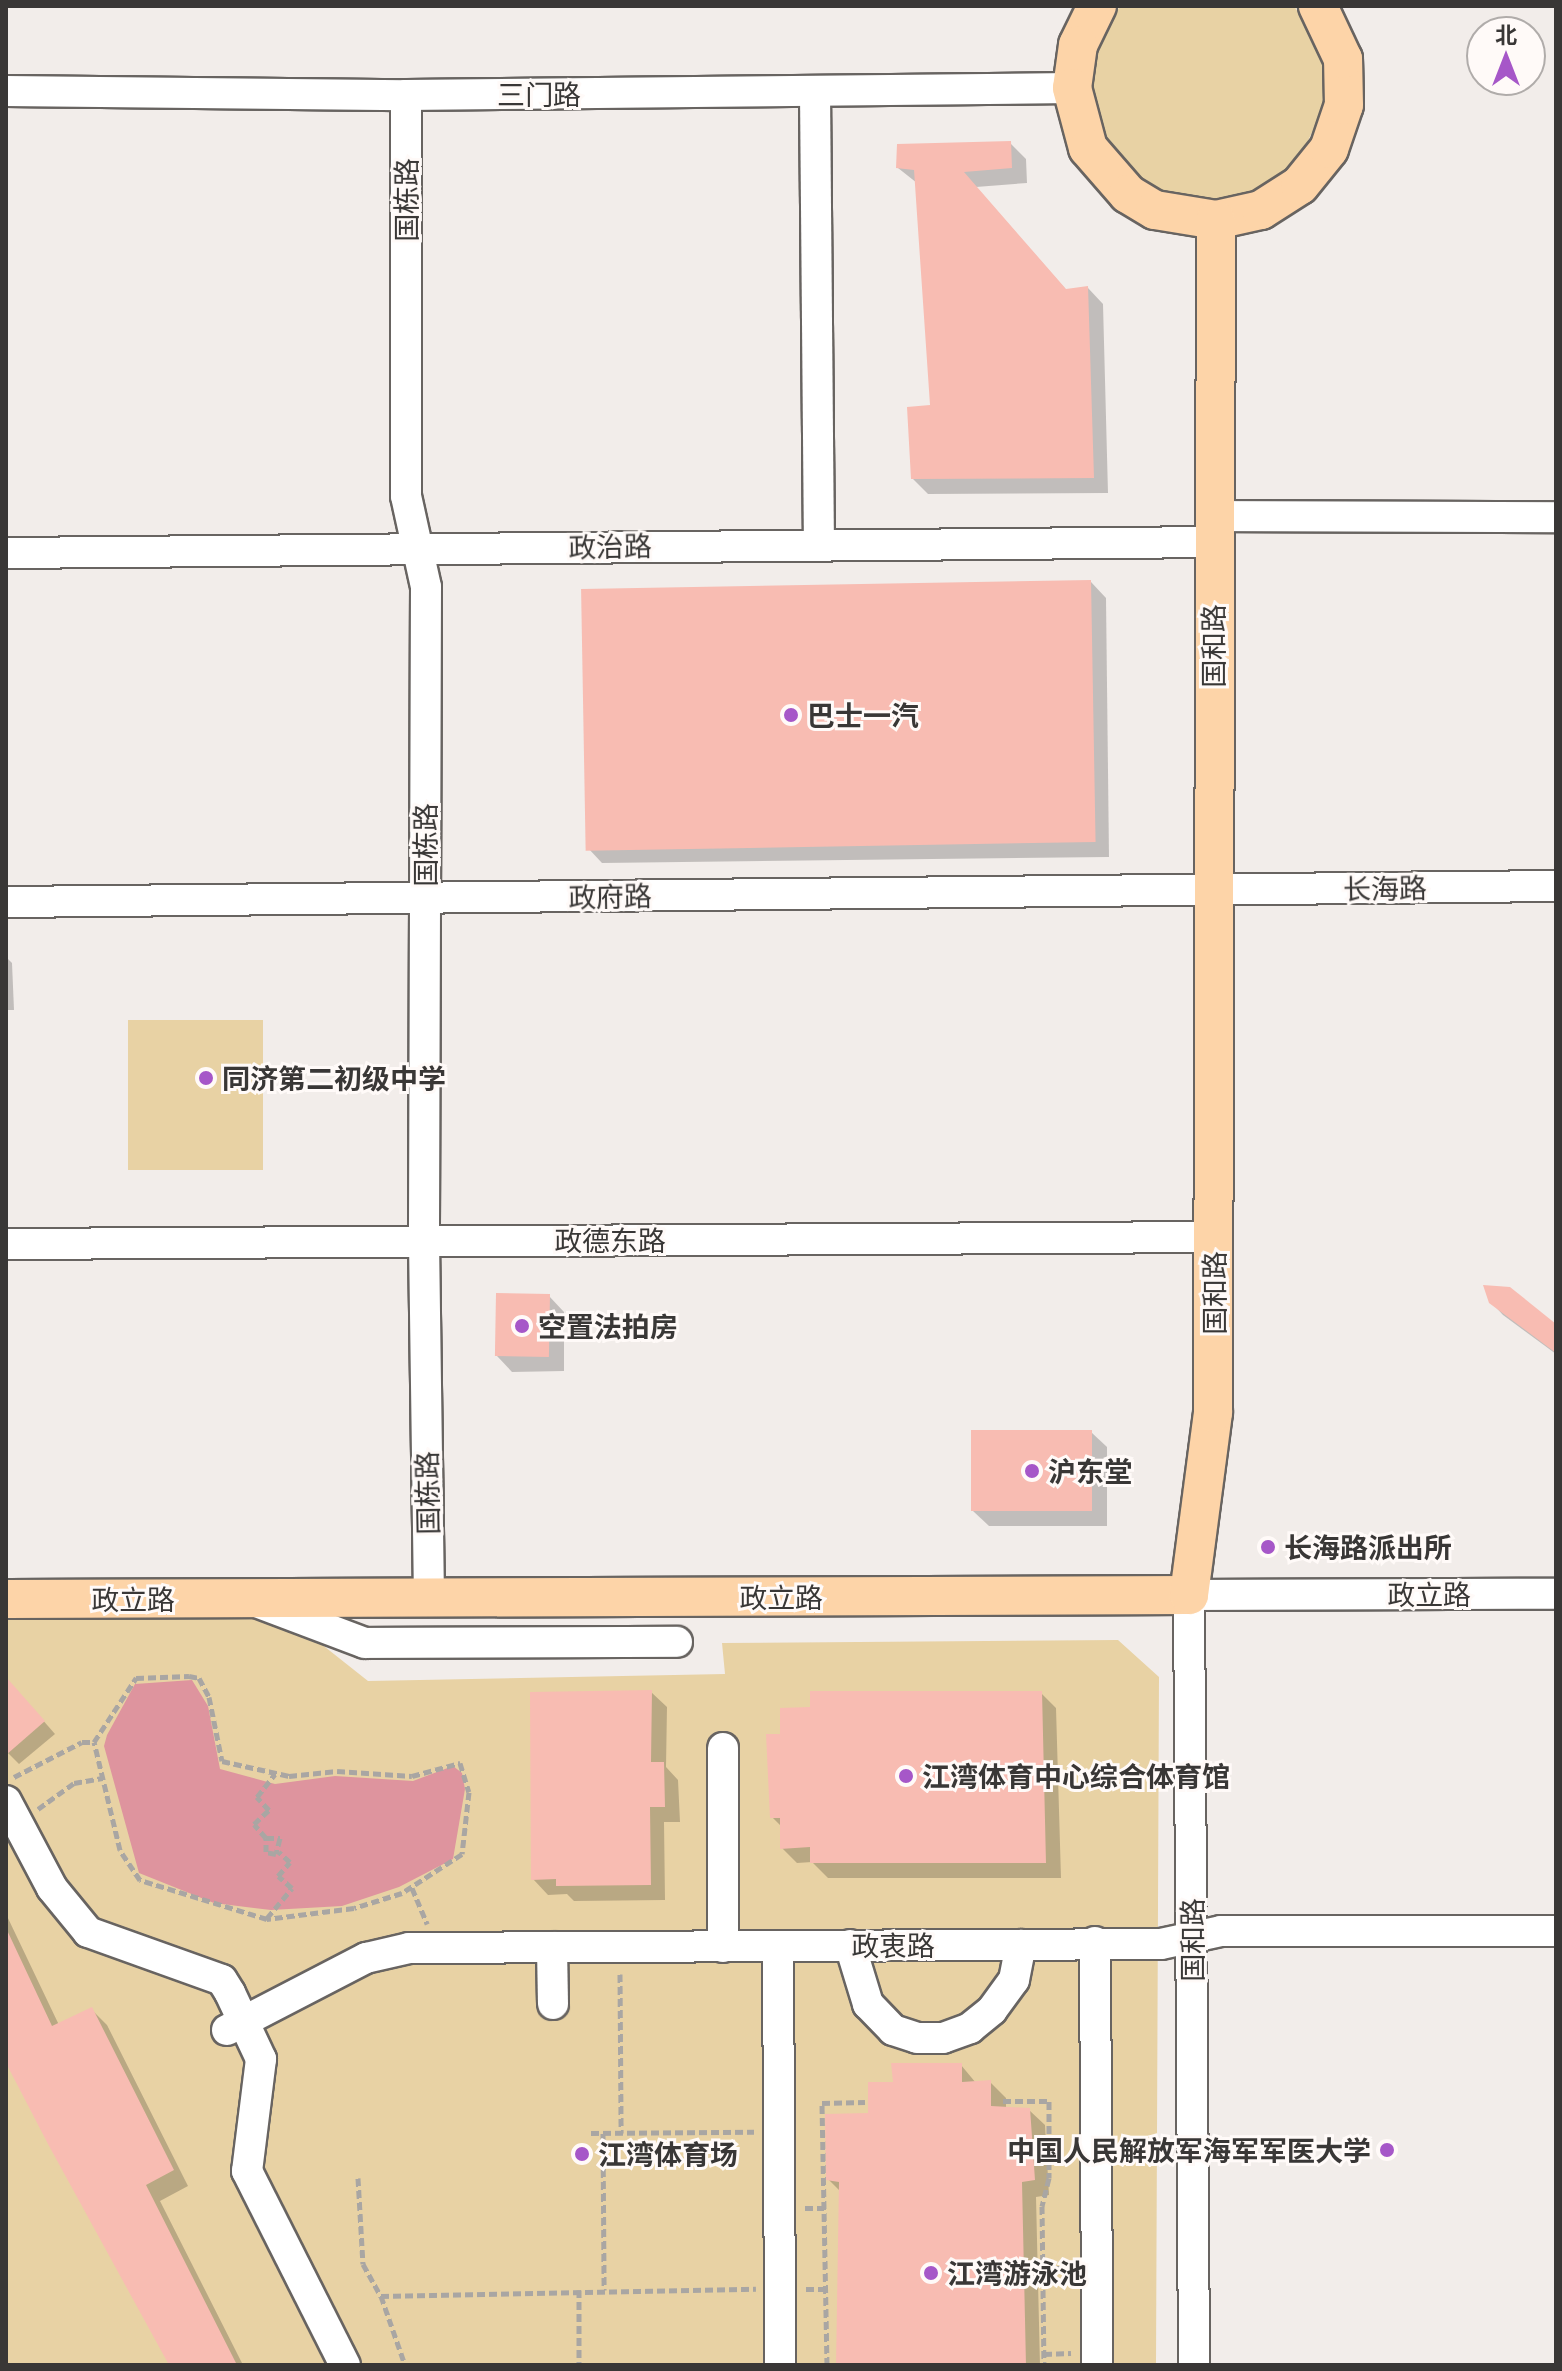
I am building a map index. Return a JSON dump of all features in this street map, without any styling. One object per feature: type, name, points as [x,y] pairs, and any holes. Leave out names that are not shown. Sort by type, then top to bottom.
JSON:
[{"type":"main road","points":[[1097,6],[1078,45],[1072,88],[1088,148],[1128,194],[1185,219],[1216,220],[1261,210],[1300,185],[1329,149],[1344,105],[1343,59],[1318,6]]},
{"type":"main road","name":"国和路","points":[[1189,1595],[1213,1413],[1216,220]]},
{"type":"main road","name":"政立路","points":[[6,1599],[1189,1595]]},
{"type":"street","name":"三门路","points":[[6,91],[406,95],[1072,88]]},
{"type":"street","points":[[815,92],[819,542]]},
{"type":"street","name":"国栋路","points":[[406,95],[406,496],[415,549],[426,587],[424,1241],[429,1598]]},
{"type":"street","name":"政治路","points":[[6,553],[819,542],[1556,517]]},
{"type":"street","name":"长海路","points":[[1214,890],[1556,886]]},
{"type":"street","name":"政府路","points":[[6,902],[1214,890]]},
{"type":"street","name":"政德东路","points":[[6,1244],[1215,1237]]},
{"type":"street","name":"政立路","points":[[1189,1595],[1556,1594]]},
{"type":"street","name":"国和路","points":[[1189,1595],[1194,2365]]},
{"type":"street","points":[[234,1598],[271,1606],[303,1620],[350,1656],[367,1660],[512,1650],[677,1659],[678,1598]]},
{"type":"street","points":[[510,1598],[512,1650]]},
{"type":"street","points":[[723,1748],[723,1947]]},
{"type":"street","points":[[12,1812],[52,1888],[88,1932],[222,1980],[236,2026],[261,2059],[247,2171],[345,2365]]},
{"type":"street","name":"政衷路","points":[[236,2026],[366,1958],[395,1951],[1095,1942],[1161,1944],[1221,1931],[1556,1931]]},
{"type":"street","points":[[1095,1942],[1111,2163],[1097,2365]]},
{"type":"street","points":[[850,1945],[868,2004],[893,2030],[917,2038],[943,2038],[970,2028],[992,2010],[1014,1980],[1021,1945]]},
{"type":"street","points":[[778,1946],[780,2365]]},
{"type":"street","points":[[552,1947],[553,2004]]},
{"type":"path","points":[[189,1676],[199,1678],[209,1697],[222,1761],[274,1777],[412,1776],[460,1763],[469,1792],[462,1854],[452,1865],[402,1893],[354,1908],[267,1919],[140,1880],[120,1850],[94,1742],[136,1678],[189,1676]]},
{"type":"path","points":[[6,1781],[82,1742],[94,1742]]},
{"type":"path","points":[[267,1919],[292,1888],[278,1876],[290,1862],[279,1852],[266,1852],[266,1838],[254,1824],[269,1810],[257,1797],[274,1777]]},
{"type":"path","points":[[12,1812],[74,1783],[103,1778]]},
{"type":"path","points":[[266,1838],[278,1836],[279,1852]]},
{"type":"path","points":[[621,2133],[622,1947]]},
{"type":"path","points":[[1003,2101],[1049,2101],[1049,2178],[1042,2206],[1044,2365]]},
{"type":"path","points":[[827,2365],[822,2103],[865,2102]]},
{"type":"path","points":[[591,2133],[779,2132]]},
{"type":"path","points":[[603,2133],[604,2290]]},
{"type":"path","points":[[358,2178],[358,2242],[363,2264],[381,2296],[405,2365]]},
{"type":"path","points":[[381,2296],[579,2290],[825,2289]]},
{"type":"path","points":[[579,2290],[579,2365]]},
{"type":"shaded area","points":[[1121,6],[1294,6],[1317,40],[1325,66],[1323,109],[1299,160],[1267,187],[1244,197],[1204,203],[1166,196],[1116,161],[1092,115],[1088,80],[1092,55],[1109,18]]},
{"type":"shaded area","points":[[128,1020],[263,1020],[263,1170],[128,1170]]},
{"type":"shaded area","name":"江湾体育场","points":[[6,1618],[253,1618],[320,1643],[368,1681],[725,1674],[722,1643],[1118,1640],[1159,1677],[1156,2365],[6,2365]]},
{"type":"shaded area","points":[[192,1680],[208,1706],[220,1769],[275,1784],[335,1776],[413,1781],[453,1766],[462,1773],[465,1789],[453,1859],[399,1887],[342,1906],[271,1910],[214,1903],[139,1873],[104,1746],[107,1735],[135,1684]]},
{"type":"building","points":[[1011,141],[1012,168],[964,172],[1066,289],[1088,286],[1094,478],[911,479],[907,407],[930,405],[914,170],[896,168],[897,144]]},
{"type":"building","name":"巴士一汽","points":[[1091,580],[1096,842],[586,851],[581,589]]},
{"type":"building","points":[[1483,1285],[1510,1287],[1556,1324],[1556,1353],[1489,1303]]},
{"type":"building","name":"空置法拍房","points":[[496,1293],[550,1294],[549,1357],[495,1356]]},
{"type":"building","name":"沪东堂","points":[[971,1430],[1092,1430],[1092,1511],[971,1511]]},
{"type":"building","points":[[6,1677],[45,1721],[6,1755]]},
{"type":"building","points":[[652,1690],[651,1762],[664,1762],[665,1807],[650,1807],[651,1885],[556,1886],[556,1879],[531,1880],[530,1692]]},
{"type":"building","name":"江湾体育中心综合体育馆","points":[[810,1691],[1042,1691],[1046,1863],[810,1863],[810,1847],[780,1849],[780,1818],[770,1818],[766,1734],[780,1734],[780,1708],[810,1707]]},
{"type":"building","points":[[6,1928],[52,2026],[92,2007],[174,2170],[146,2185],[237,2365],[169,2365],[48,2144],[6,2063]]},
{"type":"building","name":"江湾游泳池","points":[[891,2063],[962,2063],[962,2082],[991,2080],[991,2106],[1030,2108],[1035,2180],[1022,2182],[1026,2365],[836,2365],[839,2182],[826,2180],[825,2114],[868,2113],[868,2082],[893,2082]]},
{"type":"place","name":"巴士一汽","points":[[791,715]]},
{"type":"place","name":"同济第二初级中学","points":[[206,1078]]},
{"type":"place","name":"空置法拍房","points":[[522,1326]]},
{"type":"place","name":"沪东堂","points":[[1032,1471]]},
{"type":"place","name":"长海路派出所","points":[[1268,1547]]},
{"type":"place","name":"江湾体育中心综合体育馆","points":[[906,1776]]},
{"type":"place","name":"中国人民解放军海军军医大学","points":[[1387,2150]]},
{"type":"place","name":"江湾体育场","points":[[582,2154]]},
{"type":"place","name":"江湾游泳池","points":[[931,2273]]}]
